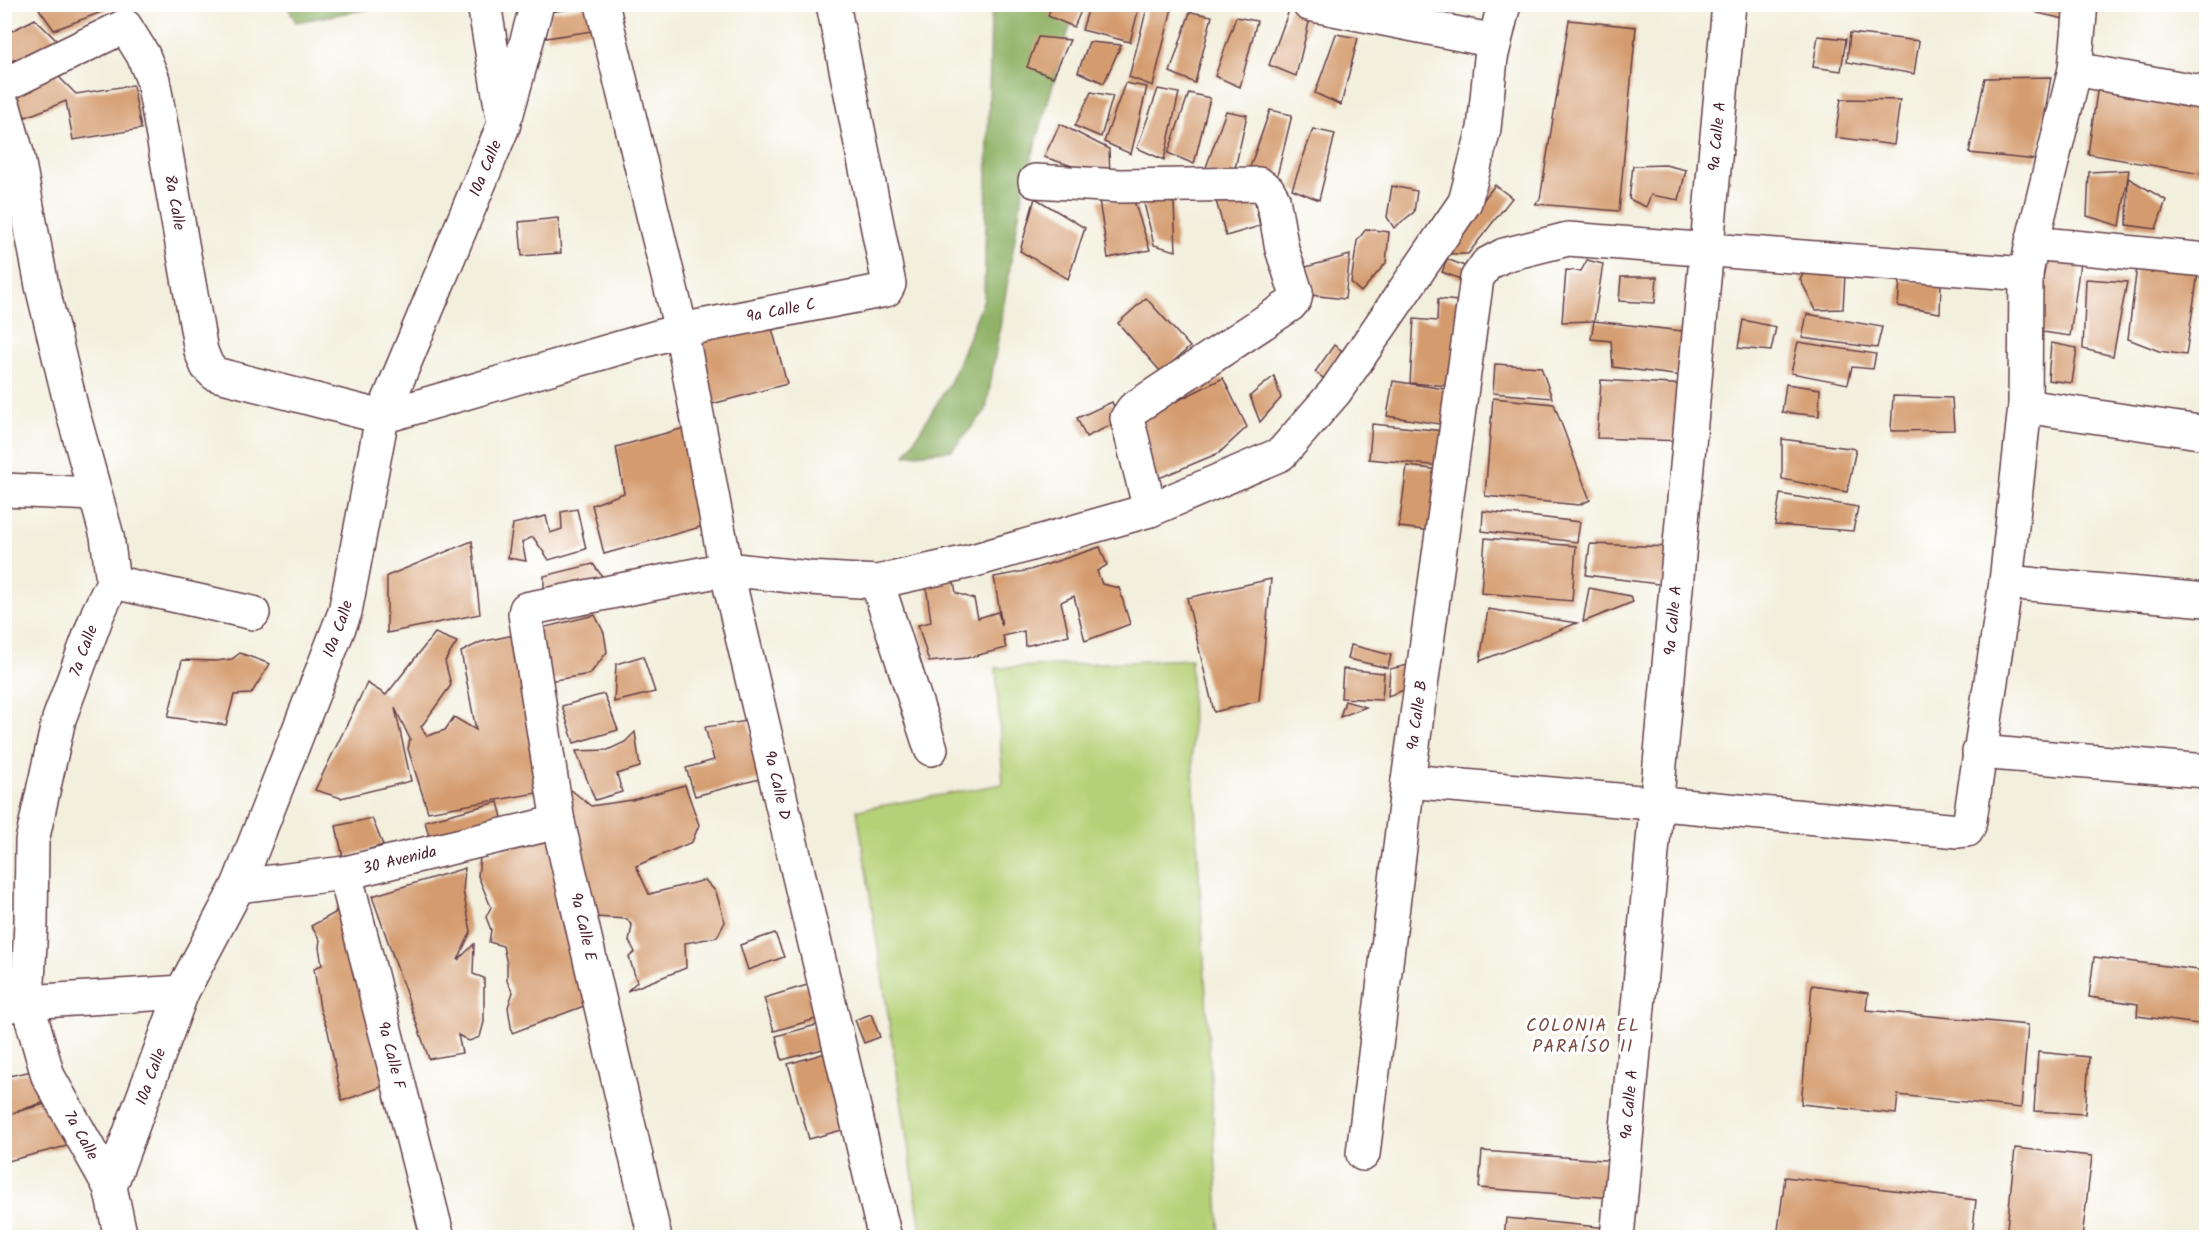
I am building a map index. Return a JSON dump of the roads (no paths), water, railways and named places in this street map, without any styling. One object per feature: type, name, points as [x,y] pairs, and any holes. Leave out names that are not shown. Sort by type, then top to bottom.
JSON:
[{"type":"street","name":"10a Calle","points":[[110,1187],[182,992],[238,886],[345,612],[382,417],[504,124],[484,4]]},
{"type":"street","points":[[504,124],[537,4]]},
{"type":"street","name":"9a Calle D","points":[[602,4],[681,330],[726,569],[885,1238]]},
{"type":"street","name":"9a Calle C","points":[[382,417],[681,330],[886,290],[889,284],[833,4]]},
{"type":"street","points":[[1309,4],[1495,40]]},
{"type":"street","points":[[726,569],[808,578],[877,582],[972,561],[1150,510],[1281,454],[1335,392],[1465,202],[1484,129],[1491,58],[1504,4]]},
{"type":"street","name":"9a Calle A","points":[[1617,1238],[1729,4]]},
{"type":"street","points":[[1408,781],[1966,830],[1969,826],[2006,582],[2025,406],[2029,259],[2075,69],[2081,4]]},
{"type":"street","points":[[4,85],[119,15]]},
{"type":"street","name":"8a Calle","points":[[119,15],[143,55],[153,80],[201,351],[207,366],[215,374],[382,417]]},
{"type":"street","points":[[2075,69],[2206,93]]},
{"type":"street","points":[[4,107],[17,153],[42,286],[107,536],[113,582],[254,613]]},
{"type":"street","points":[[1035,181],[1120,186],[1259,184],[1268,190],[1273,199],[1282,249],[1296,292],[1295,299],[1290,305],[1134,409],[1127,418],[1150,510]]},
{"type":"street","name":"9a Calle B","points":[[1363,1154],[1408,781],[1477,278],[1487,264],[1504,255],[1568,239],[1708,249]]},
{"type":"street","points":[[1708,249],[2029,259],[2206,260]]},
{"type":"street","points":[[2025,406],[2206,433]]},
{"type":"street","points":[[4,490],[95,494]]},
{"type":"street","name":"9a Calle E","points":[[655,1238],[558,822],[525,614],[526,609],[530,607],[726,569]]},
{"type":"street","name":"7a Calle","points":[[110,1187],[48,1076],[16,1004],[31,923],[32,841],[59,719],[98,613],[113,582]]},
{"type":"street","points":[[877,582],[931,749]]},
{"type":"street","points":[[2006,582],[2206,600]]},
{"type":"street","points":[[1979,752],[2206,771]]},
{"type":"street","name":"30 Avenida","points":[[238,886],[345,873],[558,822]]},
{"type":"street","name":"9a Calle F","points":[[345,873],[438,1238]]},
{"type":"street","points":[[16,1004],[182,992]]},
{"type":"street","points":[[110,1187],[121,1238]]},
{"type":"district","name":"COLONIA EL PARAÍSO II","points":[[1583,1036]]}]
